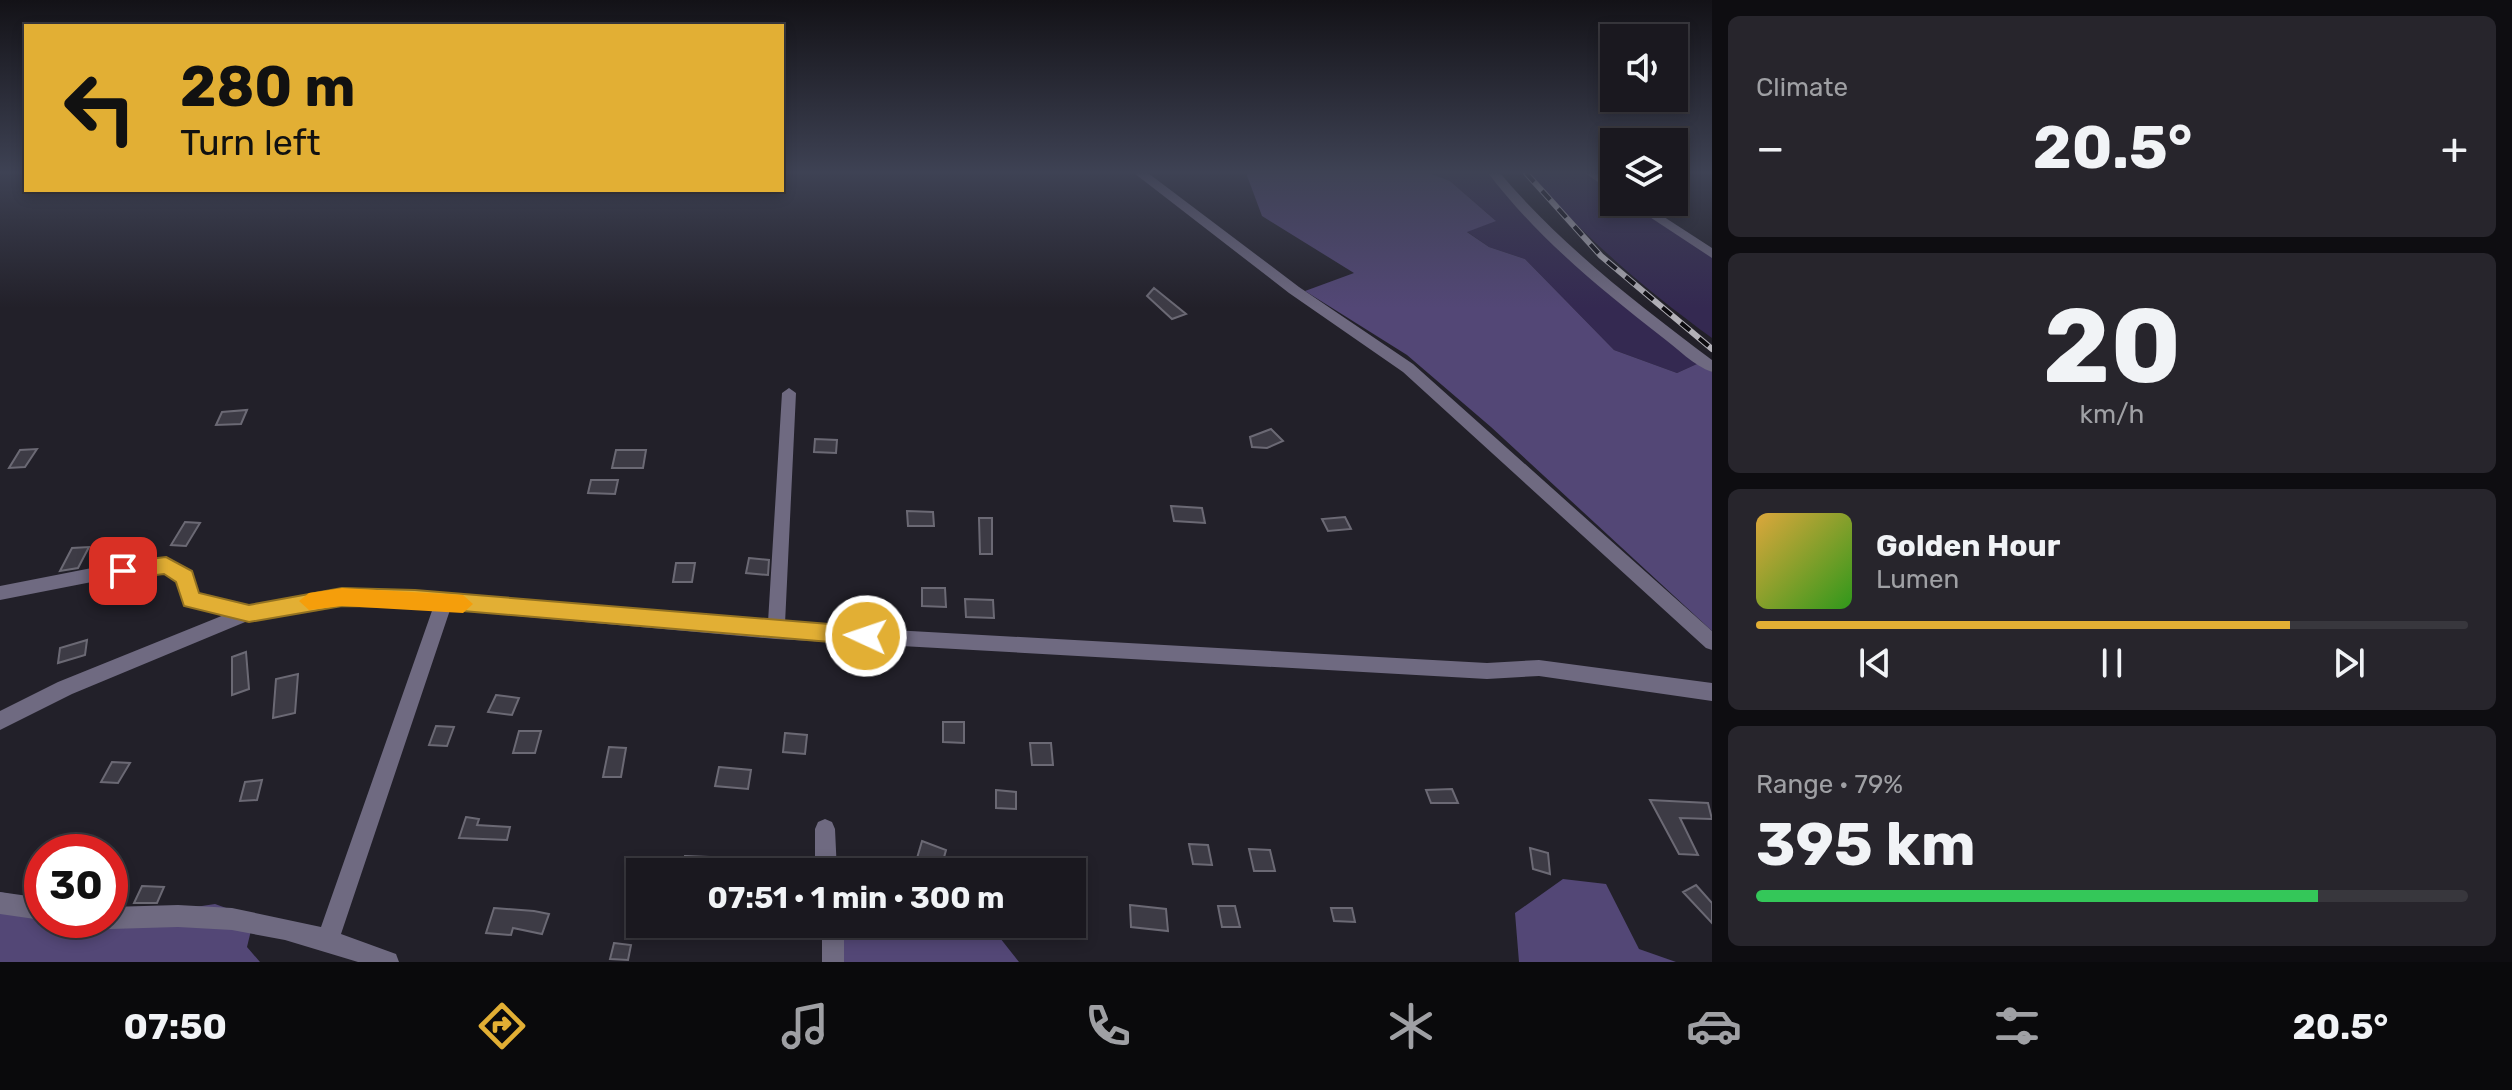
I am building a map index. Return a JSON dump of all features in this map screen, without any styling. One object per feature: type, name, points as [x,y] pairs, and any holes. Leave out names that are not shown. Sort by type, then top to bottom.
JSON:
[{"type":"street","points":[[1199,218],[1294,290],[1408,368],[1486,434],[1550,497],[1712,642]]},
{"type":"street","points":[[1535,218],[1653,323],[1712,367]]},
{"type":"street","points":[[1657,218],[1712,254]]},
{"type":"street","points":[[776,631],[789,393]]},
{"type":"street","points":[[0,593],[102,573],[166,566],[185,577],[191,600],[249,613]]},
{"type":"street","points":[[0,721],[65,688],[249,613],[342,597],[444,602],[776,631],[1487,671],[1539,668],[1712,692]]},
{"type":"street","points":[[328,939],[444,602]]},
{"type":"street","points":[[825,829],[826,858]]},
{"type":"street","points":[[0,903],[24,906]]},
{"type":"street","points":[[128,917],[238,919],[328,939],[388,962]]},
{"type":"street","points":[[833,938],[833,962]]},
{"type":"shaded area","points":[[1265,218],[1492,218],[1496,221],[1467,232],[1489,247],[1525,259],[1614,350],[1677,373],[1699,363],[1712,372],[1712,631],[1491,427],[1407,355],[1305,291],[1354,273]]},
{"type":"shaded area","points":[[1493,218],[1528,218],[1616,296],[1699,363],[1677,373],[1614,350],[1525,259],[1489,247],[1466,231],[1495,220]]},
{"type":"shaded area","points":[[1570,218],[1655,218],[1712,256],[1712,338],[1663,301]]},
{"type":"shaded area","points":[[1563,879],[1606,884],[1639,949],[1676,962],[1519,962],[1515,913]]},
{"type":"shaded area","points":[[0,892],[24,897],[24,938],[128,938],[128,917],[215,904],[254,918],[247,947],[260,962],[0,962]]},
{"type":"shaded area","points":[[824,938],[1000,938],[1019,962],[827,962]]},
{"type":"building","points":[[1154,288],[1186,314],[1172,319],[1147,296]]},
{"type":"building","points":[[247,410],[241,424],[216,425],[222,412]]},
{"type":"building","points":[[1271,429],[1283,441],[1267,448],[1252,447],[1250,437]]},
{"type":"building","points":[[815,439],[837,440],[836,453],[814,452]]},
{"type":"building","points":[[37,449],[25,467],[9,468],[20,450]]},
{"type":"building","points":[[616,450],[646,450],[643,468],[612,468]]},
{"type":"building","points":[[591,480],[618,480],[615,494],[588,493]]},
{"type":"building","points":[[1171,506],[1202,508],[1205,523],[1174,521]]},
{"type":"building","points":[[907,511],[933,512],[934,526],[908,526]]},
{"type":"building","points":[[1345,517],[1351,529],[1328,531],[1322,519]]},
{"type":"building","points":[[979,518],[992,518],[992,554],[980,554]]},
{"type":"building","points":[[185,522],[200,523],[186,546],[171,545]]},
{"type":"building","points":[[116,541],[133,541],[123,557],[105,556]]},
{"type":"building","points":[[89,547],[78,568],[60,571],[72,548]]},
{"type":"building","points":[[749,558],[769,560],[768,575],[746,573]]},
{"type":"building","points":[[676,563],[695,563],[692,582],[673,582]]},
{"type":"building","points":[[922,588],[945,588],[946,607],[922,606]]},
{"type":"building","points":[[965,599],[993,600],[994,618],[966,617]]},
{"type":"building","points":[[87,640],[85,655],[58,663],[60,648]]},
{"type":"building","points":[[246,652],[249,689],[232,695],[232,657]]},
{"type":"building","points":[[298,674],[295,713],[273,718],[276,679]]},
{"type":"building","points":[[496,695],[519,698],[512,715],[488,712]]},
{"type":"building","points":[[943,722],[964,722],[964,743],[943,742]]},
{"type":"building","points":[[436,726],[454,727],[447,746],[429,745]]},
{"type":"building","points":[[519,731],[541,731],[535,753],[513,753]]},
{"type":"building","points":[[785,733],[807,735],[805,754],[783,752]]},
{"type":"building","points":[[1030,743],[1051,743],[1053,765],[1032,765]]},
{"type":"building","points":[[609,747],[626,748],[621,777],[603,777]]},
{"type":"building","points":[[112,762],[130,763],[118,783],[101,782]]},
{"type":"building","points":[[719,767],[751,770],[748,789],[715,786]]},
{"type":"building","points":[[262,780],[257,800],[240,801],[245,782]]},
{"type":"building","points":[[1452,789],[1458,803],[1431,803],[1426,790]]},
{"type":"building","points":[[996,790],[1016,792],[1016,809],[996,808]]},
{"type":"building","points":[[1650,800],[1708,803],[1712,819],[1680,818],[1698,855],[1679,854]]},
{"type":"building","points":[[466,817],[479,819],[477,825],[510,827],[507,840],[459,838]]},
{"type":"building","points":[[922,841],[946,850],[944,858],[917,858]]},
{"type":"building","points":[[1189,844],[1208,845],[1212,865],[1193,864]]},
{"type":"building","points":[[1530,848],[1548,853],[1550,874],[1533,869]]},
{"type":"building","points":[[1249,849],[1270,850],[1275,871],[1254,871]]},
{"type":"building","points":[[1696,885],[1712,903],[1712,923],[1683,892]]},
{"type":"building","points":[[142,886],[164,887],[157,903],[134,903]]},
{"type":"building","points":[[1130,905],[1166,909],[1168,931],[1131,927]]},
{"type":"building","points":[[1218,906],[1235,906],[1240,927],[1222,927]]},
{"type":"building","points":[[494,908],[549,914],[542,934],[513,928],[511,935],[486,933]]},
{"type":"building","points":[[1331,908],[1352,908],[1355,922],[1334,921]]},
{"type":"building","points":[[614,943],[631,945],[628,960],[610,959]]},
{"type":"railway","points":[[1567,218],[1601,256],[1712,349]]},
{"type":"slow traffic","points":[[309,601],[342,597],[463,604]]},
{"type":"route","points":[[123,571],[166,566],[185,577],[191,600],[249,613],[342,597],[415,599],[866,636]]}]
